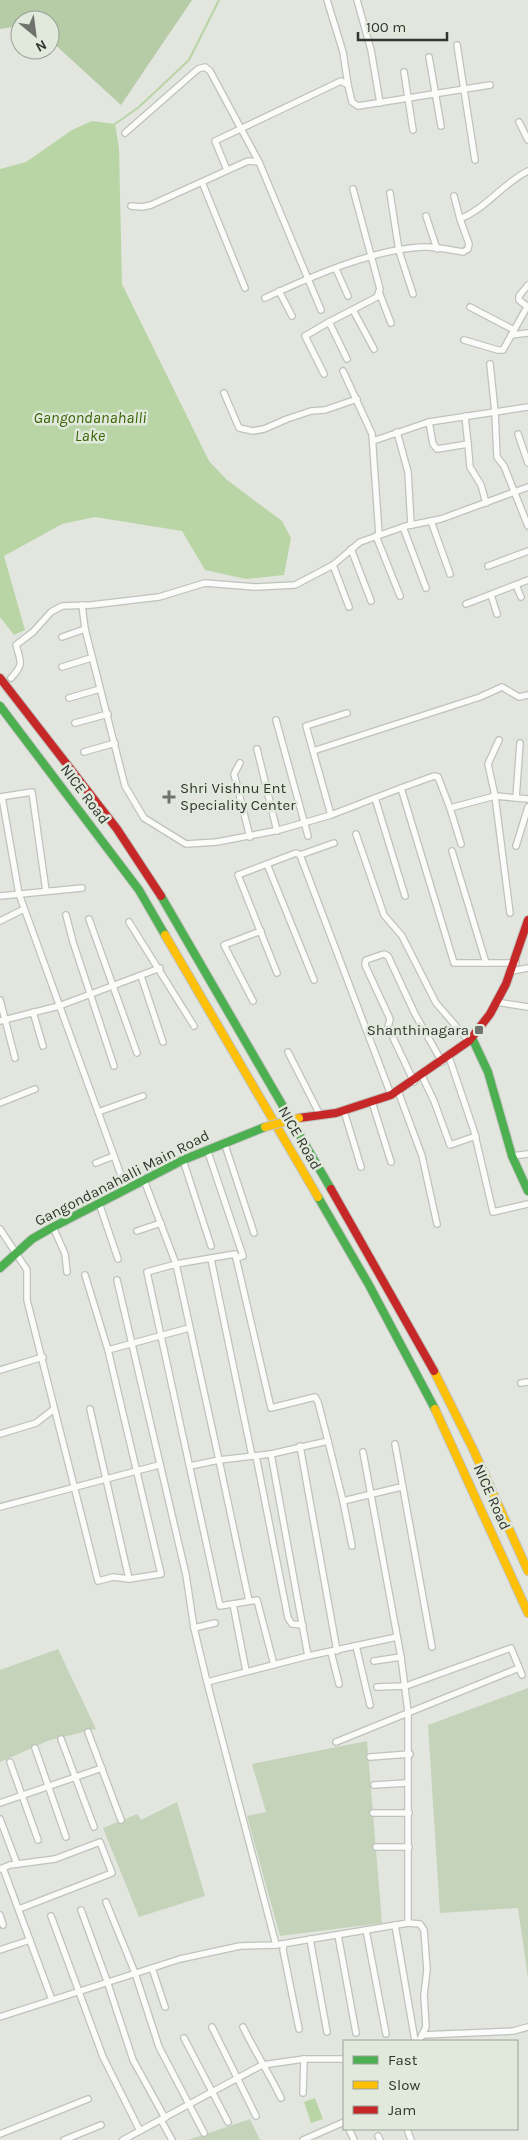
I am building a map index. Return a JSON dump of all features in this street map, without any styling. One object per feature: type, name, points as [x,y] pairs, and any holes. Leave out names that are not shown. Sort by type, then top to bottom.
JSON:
[{"type":"main road","name":"NICE Road","points":[[0,678],[116,829],[169,908],[420,1344],[473,1448],[528,1571]]},
{"type":"main road","name":"NICE Road","points":[[0,706],[79,808],[139,890],[259,1093],[369,1285],[423,1386],[463,1466],[528,1613]]},
{"type":"main road","name":"Gangondanahalli Main Road","points":[[0,1268],[32,1239],[207,1149],[266,1127],[372,1102],[395,1093],[414,1082],[471,1040],[496,1002],[512,971],[524,944],[528,920]]},
{"type":"main road","points":[[471,1040],[488,1072],[512,1156],[528,1191]]},
{"type":"street","points":[[327,0],[343,52],[348,85],[354,104],[362,106],[490,85]]},
{"type":"street","points":[[356,0],[371,50],[380,103]]},
{"type":"street","points":[[457,44],[475,160]]},
{"type":"street","points":[[429,57],[441,126]]},
{"type":"street","points":[[125,133],[198,70],[206,67],[210,71],[259,162],[321,310]]},
{"type":"street","points":[[404,72],[413,130]]},
{"type":"street","points":[[228,170],[215,140],[331,85],[341,81],[348,85]]},
{"type":"street","points":[[519,122],[528,140]]},
{"type":"street","points":[[131,206],[142,207],[151,205],[248,161],[259,162]]},
{"type":"street","points":[[460,220],[477,212],[518,176],[528,171]]},
{"type":"street","points":[[202,182],[245,288]]},
{"type":"street","points":[[354,189],[379,292],[391,323]]},
{"type":"street","points":[[390,194],[399,251],[413,294]]},
{"type":"street","points":[[265,298],[307,278],[399,251],[425,247],[463,252],[468,249],[468,244],[454,196]]},
{"type":"street","points":[[426,216],[437,249]]},
{"type":"street","points":[[336,269],[348,296]]},
{"type":"street","points":[[464,340],[498,350],[506,346],[528,308],[519,300],[519,296],[528,285]]},
{"type":"street","points":[[280,291],[292,316]]},
{"type":"street","points":[[324,374],[305,336],[377,297],[379,292]]},
{"type":"street","points":[[470,307],[513,332],[528,333]]},
{"type":"street","points":[[353,310],[374,349]]},
{"type":"street","points":[[329,322],[348,359]]},
{"type":"street","points":[[490,364],[498,457],[504,466],[528,526]]},
{"type":"street","points":[[343,371],[373,440],[377,535],[400,596]]},
{"type":"street","points":[[224,393],[239,428],[253,431],[303,414],[325,410],[357,400]]},
{"type":"street","points":[[373,440],[429,422],[528,407]]},
{"type":"street","points":[[465,416],[470,467],[481,486],[486,503]]},
{"type":"street","points":[[429,422],[433,444],[437,449],[468,444]]},
{"type":"street","points":[[397,432],[408,472],[411,525]]},
{"type":"street","points":[[518,434],[528,463]]},
{"type":"street","points":[[11,678],[20,668],[21,662],[16,645],[33,632],[51,612],[62,606],[159,596],[205,583],[255,587],[294,585],[333,565],[360,542],[377,535],[431,521],[486,503],[528,487]]},
{"type":"street","points":[[431,521],[450,574]]},
{"type":"street","points":[[403,527],[426,588]]},
{"type":"street","points":[[351,549],[371,601]]},
{"type":"street","points":[[488,566],[528,551]]},
{"type":"street","points":[[333,565],[349,607]]},
{"type":"street","points":[[466,604],[528,580]]},
{"type":"street","points":[[516,585],[521,597]]},
{"type":"street","points":[[491,595],[497,614]]},
{"type":"street","points":[[82,605],[91,658],[108,714],[125,786],[144,818],[186,844],[250,836],[332,816],[434,776],[438,777],[461,844]]},
{"type":"street","points":[[62,637],[85,629]]},
{"type":"street","points":[[62,667],[91,658]]},
{"type":"street","points":[[313,751],[480,697],[498,688],[506,688],[519,697],[528,696]]},
{"type":"street","points":[[69,698],[100,689]]},
{"type":"street","points":[[332,816],[306,726],[347,713]]},
{"type":"street","points":[[75,722],[108,714]]},
{"type":"street","points":[[276,720],[308,836]]},
{"type":"street","points":[[499,740],[488,764],[495,796],[510,913]]},
{"type":"street","points":[[84,752],[115,743]]},
{"type":"street","points":[[516,798],[520,743]]},
{"type":"street","points":[[257,749],[276,831]]},
{"type":"street","points":[[240,763],[234,774],[250,836]]},
{"type":"street","points":[[401,788],[454,963],[516,962]]},
{"type":"street","points":[[46,892],[32,792],[1,797],[18,894],[126,1189]]},
{"type":"street","points":[[450,808],[495,796],[528,799]]},
{"type":"street","points":[[375,798],[405,896]]},
{"type":"street","points":[[516,846],[528,807]]},
{"type":"street","points":[[356,834],[384,915],[402,936],[436,1003],[471,1040]]},
{"type":"street","points":[[277,973],[238,875],[292,853],[300,855],[334,843]]},
{"type":"street","points":[[452,851],[486,963]]},
{"type":"street","points":[[300,855],[422,1156],[438,1224]]},
{"type":"street","points":[[267,864],[314,980]]},
{"type":"street","points":[[0,896],[82,888]]},
{"type":"street","points":[[0,921],[24,909]]},
{"type":"street","points":[[66,915],[114,1066]]},
{"type":"street","points":[[89,920],[138,1053]]},
{"type":"street","points":[[129,922],[160,968],[194,1026]]},
{"type":"street","points":[[253,1001],[224,945],[261,931]]},
{"type":"street","points":[[414,1082],[388,1027],[390,1019],[365,964],[366,960],[384,954],[388,956],[415,1014],[446,1059],[476,1136],[494,1212],[528,1204]]},
{"type":"street","points":[[2,1020],[59,1006],[160,968]]},
{"type":"street","points":[[512,971],[528,968]]},
{"type":"street","points":[[141,976],[163,1042]]},
{"type":"street","points":[[0,1000],[2,1020],[15,1058]]},
{"type":"street","points":[[496,1002],[528,1007]]},
{"type":"street","points":[[33,1012],[43,1046]]},
{"type":"street","points":[[288,1052],[320,1114]]},
{"type":"street","points":[[422,1076],[434,1101],[450,1145],[476,1136]]},
{"type":"street","points":[[0,1103],[35,1090]]},
{"type":"street","points":[[98,1112],[143,1096]]},
{"type":"street","points":[[372,1102],[391,1162]]},
{"type":"street","points":[[344,1110],[361,1167]]},
{"type":"street","points":[[224,1142],[254,1233]]},
{"type":"street","points":[[207,1149],[243,1256],[236,1258]]},
{"type":"street","points":[[512,1156],[528,1154]]},
{"type":"street","points":[[96,1163],[114,1156]]},
{"type":"street","points":[[183,1160],[211,1246]]},
{"type":"street","points":[[144,1180],[176,1264],[188,1328],[249,1601]]},
{"type":"street","points":[[99,1203],[118,1259]]},
{"type":"street","points":[[137,1231],[161,1223]]},
{"type":"street","points":[[53,1227],[65,1254],[67,1272]]},
{"type":"street","points":[[0,1229],[15,1255],[27,1270],[27,1300],[43,1357],[54,1410],[98,1581],[113,1577],[129,1579],[161,1574],[108,1350],[84,1275]]},
{"type":"street","points":[[274,1665],[257,1600],[220,1606],[159,1334],[147,1272],[176,1264],[235,1254],[271,1408],[315,1397],[318,1402],[343,1500],[352,1546]]},
{"type":"street","points":[[211,1259],[288,1618],[292,1624],[303,1625]]},
{"type":"street","points":[[117,1280],[186,1575],[194,1628],[276,1945]]},
{"type":"street","points":[[108,1350],[159,1334],[188,1328]]},
{"type":"street","points":[[0,1370],[43,1357]]},
{"type":"street","points":[[521,1383],[528,1382]]},
{"type":"street","points":[[90,1409],[129,1579]]},
{"type":"street","points":[[0,1434],[36,1424],[54,1410]]},
{"type":"street","points":[[190,1466],[219,1460],[271,1454],[328,1441]]},
{"type":"street","points":[[395,1444],[401,1486],[432,1647]]},
{"type":"street","points":[[300,1446],[339,1684]]},
{"type":"street","points":[[363,1452],[406,1686],[410,1754],[407,1783],[409,1813],[408,1923]]},
{"type":"street","points":[[271,1454],[308,1656]]},
{"type":"street","points":[[0,1507],[159,1465]]},
{"type":"street","points":[[343,1500],[401,1486]]},
{"type":"street","points":[[233,1604],[246,1671]]},
{"type":"street","points":[[194,1628],[215,1623]]},
{"type":"street","points":[[207,1682],[308,1656],[397,1637]]},
{"type":"street","points":[[356,1646],[370,1705]]},
{"type":"street","points":[[377,1687],[406,1686],[511,1648],[522,1675]]},
{"type":"street","points":[[374,1661],[401,1656]]},
{"type":"street","points":[[336,1742],[519,1668]]},
{"type":"street","points":[[88,1732],[121,1820]]},
{"type":"street","points":[[60,1739],[94,1827]]},
{"type":"street","points":[[34,1748],[66,1838]]},
{"type":"street","points":[[370,1757],[410,1754]]},
{"type":"street","points":[[10,1762],[38,1840]]},
{"type":"street","points":[[0,1803],[102,1768]]},
{"type":"street","points":[[374,1785],[407,1783]]},
{"type":"street","points":[[373,1813],[409,1813]]},
{"type":"street","points":[[0,1819],[17,1864]]},
{"type":"street","points":[[19,1908],[112,1873],[100,1842],[55,1859],[2,1868],[19,1908],[52,2000]]},
{"type":"street","points":[[376,1847],[409,1847]]},
{"type":"street","points":[[106,1902],[134,1973],[159,2046],[204,2133]]},
{"type":"street","points":[[81,1910],[108,1981],[133,2060],[172,2140]]},
{"type":"street","points":[[0,1915],[3,1925]]},
{"type":"street","points":[[51,1916],[114,2082],[140,2131]]},
{"type":"street","points":[[0,2017],[134,1973],[240,1946],[284,1944],[408,1923],[420,1924],[424,1930],[427,1949],[424,1995],[426,2027],[418,2039]]},
{"type":"street","points":[[395,1926],[418,2039]]},
{"type":"street","points":[[366,1930],[386,2034]]},
{"type":"street","points":[[338,1935],[356,2033]]},
{"type":"street","points":[[310,1939],[327,2032]]},
{"type":"street","points":[[0,1950],[30,1940]]},
{"type":"street","points":[[284,1944],[283,1950],[299,2028]]},
{"type":"street","points":[[152,1968],[165,2007]]},
{"type":"street","points":[[212,2027],[256,2116]]},
{"type":"street","points":[[243,2027],[281,2098]]},
{"type":"street","points":[[418,2039],[513,2031],[528,2027]]},
{"type":"street","points":[[184,2038],[228,2122]]},
{"type":"street","points":[[124,2140],[262,2065],[304,2060],[343,2059]]},
{"type":"street","points":[[303,2093],[304,2060]]},
{"type":"street","points":[[0,2134],[88,2099]]},
{"type":"street","points":[[303,2140],[343,2122]]},
{"type":"street","points":[[64,2140],[102,2125]]},
{"type":"shaded area","points":[[0,0],[192,0],[121,105],[60,49],[60,10],[10,10],[10,28],[0,29]]},
{"type":"shaded area","points":[[58,1649],[96,1729],[50,1740],[0,1762],[0,1670]]},
{"type":"shaded area","points":[[528,1688],[528,1978],[518,1908],[440,1913],[428,1725]]},
{"type":"shaded area","points":[[367,1741],[382,1923],[280,1936],[247,1816],[266,1812],[252,1764]]},
{"type":"shaded area","points":[[177,1802],[205,1896],[139,1917],[103,1828],[137,1814],[141,1820]]},
{"type":"shaded area","points":[[250,2119],[260,2140],[188,2140]]},
{"type":"water","name":"Gangondanahalli Lake","points":[[92,121],[115,124],[119,148],[122,284],[209,461],[227,480],[282,521],[291,538],[284,575],[246,579],[205,570],[182,531],[95,517],[62,524],[4,556],[25,630],[14,635],[0,617],[0,169],[26,162],[72,130]]},
{"type":"water","points":[[315,2098],[323,2119],[311,2123],[304,2102]]},
{"type":"waterway","points":[[115,124],[139,107],[189,60],[219,0]]},
{"type":"traffic: fast","points":[[0,706],[139,890],[165,935]]},
{"type":"traffic: fast","points":[[161,896],[331,1189]]},
{"type":"traffic: fast","points":[[472,1038],[488,1072],[512,1156],[528,1191]]},
{"type":"traffic: fast","points":[[0,1268],[32,1239],[53,1227],[183,1160],[265,1127]]},
{"type":"traffic: fast","points":[[318,1197],[369,1285],[435,1409]]},
{"type":"traffic: slow","points":[[165,935],[318,1197]]},
{"type":"traffic: slow","points":[[265,1127],[299,1118]]},
{"type":"traffic: slow","points":[[434,1371],[473,1449],[528,1571]]},
{"type":"traffic: slow","points":[[435,1409],[528,1613]]},
{"type":"traffic: jam","points":[[0,678],[117,829],[161,896]]},
{"type":"traffic: jam","points":[[299,1118],[336,1113],[391,1095],[469,1041],[490,1014],[506,984],[528,920]]},
{"type":"traffic: jam","points":[[331,1189],[434,1371]]},
{"type":"place","name":"Shri Vishnu Ent Speciality Center","points":[[169,797]]},
{"type":"place","name":"Shanthinagara","points":[[479,1030]]}]
